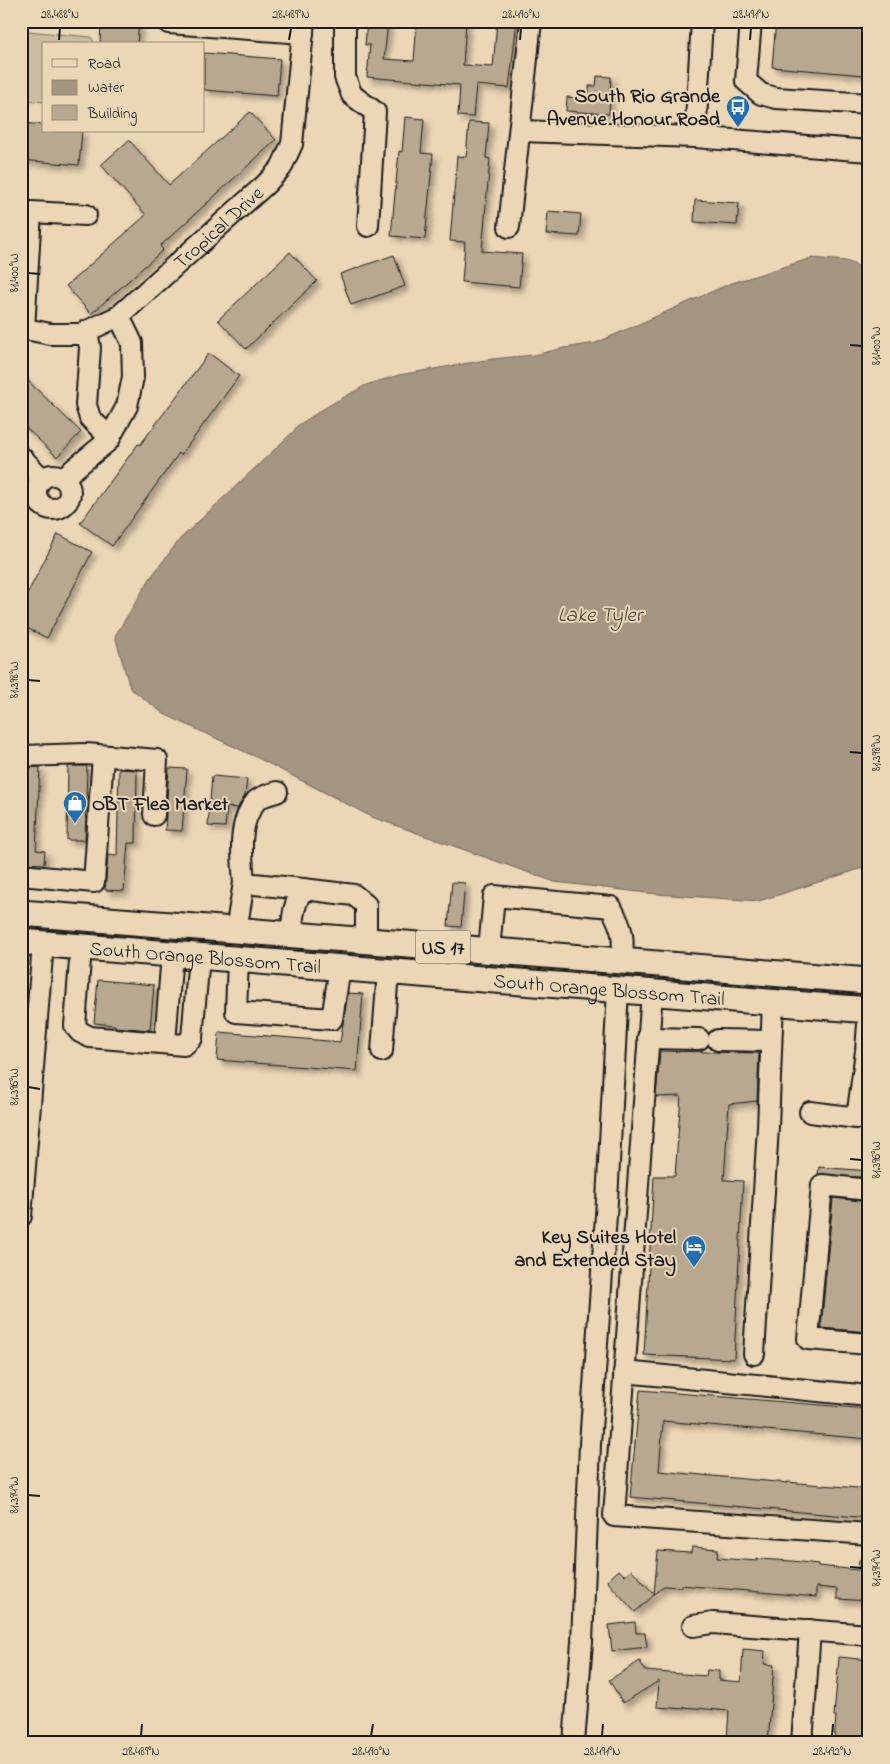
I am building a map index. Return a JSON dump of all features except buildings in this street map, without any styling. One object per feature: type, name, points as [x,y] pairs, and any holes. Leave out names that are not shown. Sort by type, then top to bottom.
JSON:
[{"type":"main road","name":"South Orange Blossom Trail","points":[[21,913],[869,981]]},
{"type":"main road","points":[[32,943],[68,926],[98,919]]},
{"type":"main road","name":"South Orange Blossom Trail","points":[[32,943],[869,1010]]},
{"type":"main road","points":[[562,984],[598,980],[614,972],[622,961]]},
{"type":"main road","points":[[652,992],[663,980],[677,974],[710,968]]},
{"type":"street","points":[[169,21],[169,24],[303,27]]},
{"type":"street","points":[[345,21],[345,77],[352,95],[375,112],[368,226]]},
{"type":"street","points":[[510,227],[531,21]]},
{"type":"street","points":[[695,137],[702,21]]},
{"type":"street","points":[[751,21],[746,81],[761,94],[776,98],[869,104]]},
{"type":"street","name":"Tropical Drive","points":[[23,328],[50,334],[81,334],[119,316],[282,168],[292,144],[303,27]]},
{"type":"street","points":[[520,130],[695,137],[869,151]]},
{"type":"street","points":[[23,328],[31,212],[86,215]]},
{"type":"street","points":[[63,478],[108,441],[127,406],[133,377],[132,343],[119,316]]},
{"type":"street","points":[[88,331],[90,348],[86,406],[90,418],[110,438]]},
{"type":"street","points":[[21,457],[42,479]]},
{"type":"street","points":[[51,476],[63,478],[68,485],[70,496],[63,506],[54,510],[43,506],[36,495],[36,489],[42,479],[51,476]]},
{"type":"street","points":[[21,756],[86,754],[157,760],[154,816]]},
{"type":"street","points":[[21,875],[94,882],[103,756]]},
{"type":"street","points":[[236,930],[244,883],[242,859],[244,824],[256,800],[277,792]]},
{"type":"street","points":[[244,883],[354,895],[366,905],[366,941]]},
{"type":"street","points":[[291,935],[296,900],[303,889]]},
{"type":"street","points":[[489,950],[494,896],[611,907],[621,927],[623,940],[622,961]]},
{"type":"street","points":[[21,1216],[32,943]]},
{"type":"street","points":[[81,947],[75,1026],[80,1032],[90,1037],[165,1044],[184,1045],[192,1038],[199,956]]},
{"type":"street","points":[[165,1044],[172,954]]},
{"type":"street","points":[[238,959],[236,1012],[332,1019],[340,967]]},
{"type":"street","points":[[382,1051],[388,971]]},
{"type":"street","points":[[574,1743],[582,1642],[590,1444],[618,989]]},
{"type":"street","points":[[652,992],[614,1516],[869,1534]]},
{"type":"street","points":[[754,1354],[768,1126],[773,1002]]},
{"type":"street","points":[[810,1112],[857,1118],[866,1051],[869,1010]]},
{"type":"street","points":[[648,1038],[771,1041]]},
{"type":"street","points":[[869,1190],[822,1185],[808,1338],[869,1344]]},
{"type":"street","points":[[624,1372],[869,1396]]},
{"type":"street","points":[[693,1626],[713,1623],[869,1635]]},
{"type":"street","points":[[802,1743],[810,1630]]},
{"type":"shaded area","points":[[27,31],[91,37],[94,42],[42,42],[42,102],[21,100],[21,38]]},
{"type":"water","name":"Lake Tyler","points":[[812,258],[846,261],[869,270],[869,866],[759,901],[656,894],[555,882],[372,817],[256,757],[164,714],[130,688],[115,636],[151,577],[180,539],[294,431],[297,426],[328,406],[366,385],[399,375],[492,359],[534,355],[596,343],[729,284]]},
{"type":"place","name":"South Rio Grande Avenue Honour Road","points":[[738,128]]},
{"type":"place","name":"OBT Flea Market","points":[[75,824]]},
{"type":"place","name":"Key Suites Hotel and Extended Stay","points":[[694,1268]]}]
